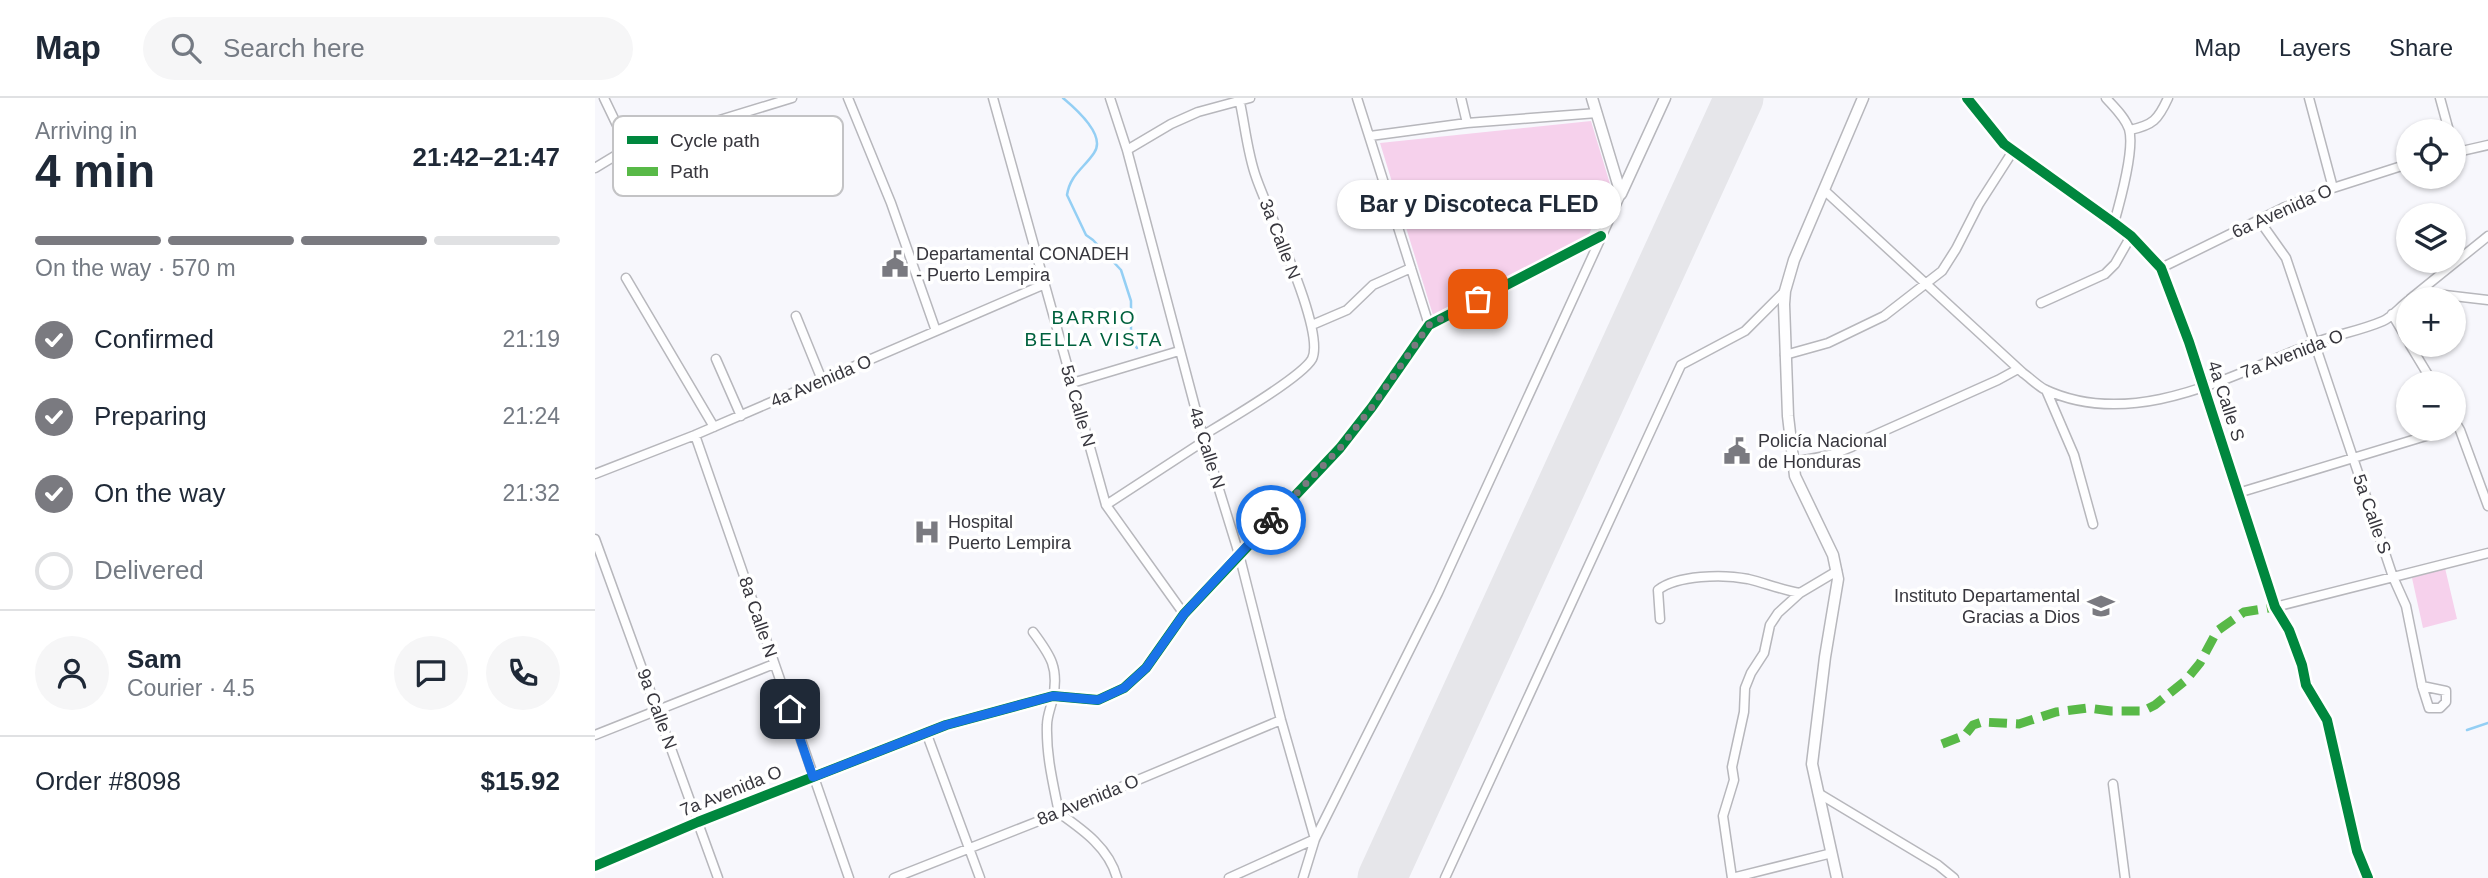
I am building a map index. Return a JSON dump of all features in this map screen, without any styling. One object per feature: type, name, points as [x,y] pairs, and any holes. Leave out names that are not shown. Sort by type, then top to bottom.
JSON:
[{"type":"street","points":[[733,116],[792,98]]},
{"type":"street","points":[[848,98],[891,203],[936,331]]},
{"type":"street","name":"5a Calle N","points":[[992,98],[1106,505],[1184,614]]},
{"type":"street","name":"4a Calle N","points":[[1109,98],[1127,150],[1179,351],[1239,554],[1281,720],[1315,839]]},
{"type":"street","points":[[1127,150],[1171,124],[1239,99],[1250,98]]},
{"type":"street","points":[[1357,98],[1429,325]]},
{"type":"street","points":[[1461,98],[1467,123]]},
{"type":"street","points":[[1592,98],[1621,194]]},
{"type":"street","points":[[1303,878],[1315,839],[1438,593],[1665,98]]},
{"type":"street","points":[[1837,878],[1812,764],[1838,579],[1833,555],[1795,476],[1785,355],[1785,291],[1794,260],[1863,98]]},
{"type":"street","name":"4a Calle S","points":[[1967,98],[2013,151],[2131,236],[2161,268],[2204,388],[2275,607],[2289,630],[2306,685],[2327,720],[2357,851],[2368,878]]},
{"type":"street","points":[[2106,98],[2130,130],[2123,191],[2114,223]]},
{"type":"street","points":[[2130,130],[2147,126],[2160,116],[2168,98]]},
{"type":"street","points":[[2309,98],[2333,188]]},
{"type":"street","points":[[2440,98],[2446,119]]},
{"type":"street","name":"3a Calle N","points":[[1203,438],[1297,375],[1311,360],[1315,348],[1312,326],[1276,223],[1255,176],[1239,99]]},
{"type":"street","points":[[1370,136],[1467,123],[1597,113]]},
{"type":"street","points":[[2466,150],[2488,145]]},
{"type":"street","points":[[1785,355],[1828,343],[1884,316],[1942,271],[1979,204],[2013,151]]},
{"type":"street","points":[[595,169],[613,158]]},
{"type":"street","name":"6a Avenida O","points":[[2161,268],[2259,220],[2333,188],[2396,168]]},
{"type":"street","points":[[1824,190],[2018,369],[2046,390],[2074,455],[2094,524]]},
{"type":"street","name":"5a Calle S","points":[[2259,220],[2286,258],[2393,578],[2406,606],[2422,686]]},
{"type":"street","name":"7a Avenida O","points":[[595,866],[698,822],[946,725],[1053,696],[1098,700],[1124,688],[1146,668],[1184,614],[1340,448],[1429,325],[1601,236]]},
{"type":"street","points":[[2041,303],[2105,274],[2115,264],[2131,236]]},
{"type":"street","name":"7a Avenida O","points":[[2425,287],[2488,236]]},
{"type":"street","points":[[1312,326],[1347,310],[1373,285],[1411,268]]},
{"type":"street","points":[[626,278],[713,427]]},
{"type":"street","name":"4a Avenida O","points":[[595,474],[741,416],[1045,284]]},
{"type":"street","points":[[1445,878],[1681,365],[1745,331],[1785,291]]},
{"type":"street","points":[[2466,297],[2488,300]]},
{"type":"street","name":"7a Avenida O","points":[[2046,390],[2086,402],[2115,405],[2162,398],[2204,388],[2315,343],[2384,320],[2396,311]]},
{"type":"street","points":[[2392,314],[2396,321]]},
{"type":"street","points":[[796,316],[822,380]]},
{"type":"street","points":[[1072,383],[1179,351]]},
{"type":"street","points":[[716,359],[741,416]]},
{"type":"street","points":[[1794,461],[1824,457],[1854,447],[1868,438],[2018,369]]},
{"type":"street","name":"8a Calle N","points":[[695,435],[849,878]]},
{"type":"street","points":[[1106,505],[1203,438]]},
{"type":"street","points":[[2238,493],[2402,441]]},
{"type":"street","points":[[2460,441],[2488,506]]},
{"type":"street","name":"9a Calle N","points":[[595,539],[718,878]]},
{"type":"street","points":[[2275,607],[2488,553]]},
{"type":"street","points":[[1832,853],[1732,878],[1723,816],[1734,780],[1732,767],[1744,712],[1745,688],[1764,653],[1770,625],[1778,613],[1800,593],[1837,571]]},
{"type":"street","points":[[1660,619],[1658,590],[1668,582],[1699,578],[1747,579],[1800,593]]},
{"type":"street","points":[[1033,632],[1052,657],[1055,674],[1047,721],[1048,758],[1059,813],[1092,836],[1117,878]]},
{"type":"street","points":[[595,735],[774,664]]},
{"type":"street","name":"8a Avenida O","points":[[894,878],[1059,813],[1281,720]]},
{"type":"street","points":[[926,732],[980,878]]},
{"type":"street","points":[[2113,784],[2125,878]]},
{"type":"street","points":[[1818,793],[1938,865],[1954,878]]},
{"type":"street","points":[[1229,878],[1315,839]]},
{"type":"shaded area","points":[[1591,121],[1610,184],[1587,239],[1433,315],[1380,143]]},
{"type":"shaded area","points":[[2445,568],[2457,619],[2423,628],[2412,578]]},
{"type":"waterway","points":[[1063,98],[1088,122],[1097,146],[1074,177],[1067,195],[1086,235],[1121,270],[1131,301],[1131,340],[1137,348]]},
{"type":"waterway","points":[[2467,730],[2488,723]]},
{"type":"runway","points":[[1382,878],[1739,98]]},
{"type":"marked path","points":[[1942,744],[1965,735],[1973,725],[1982,722],[2019,724],[2056,712],[2088,708],[2143,711],[2155,705],[2186,680],[2200,663],[2217,631],[2244,612],[2275,607]]},
{"type":"cycle path","points":[[1967,98],[2004,144],[2131,236],[2161,268],[2189,342],[2275,607],[2289,630],[2306,685],[2327,720],[2357,851],[2368,878]]},
{"type":"cycle path","points":[[595,866],[698,822],[946,725],[1053,696],[1098,700],[1124,688],[1146,668],[1184,614],[1340,448],[1429,325],[1601,236]]},
{"type":"way so far","points":[[1271,520],[1340,448],[1429,325],[1478,299]]},
{"type":"place","name":"Departamental CONADEH - Puerto Lempira","points":[[895,264]]},
{"type":"place","name":"Bar y Discoteca FLED","points":[[1478,299]]},
{"type":"place","name":"Policía Nacional de Honduras","points":[[1737,451]]},
{"type":"place","name":"Hospital Puerto Lempira","points":[[927,532]]},
{"type":"place","name":"Instituto Departamental Gracias a Dios","points":[[2101,606]]},
{"type":"district","name":"BARRIO BELLA VISTA","points":[[1094,328]]},
{"type":"route","points":[[790,709],[813,777],[946,725],[1053,696],[1098,700],[1124,688],[1146,668],[1184,614],[1271,520]]}]
